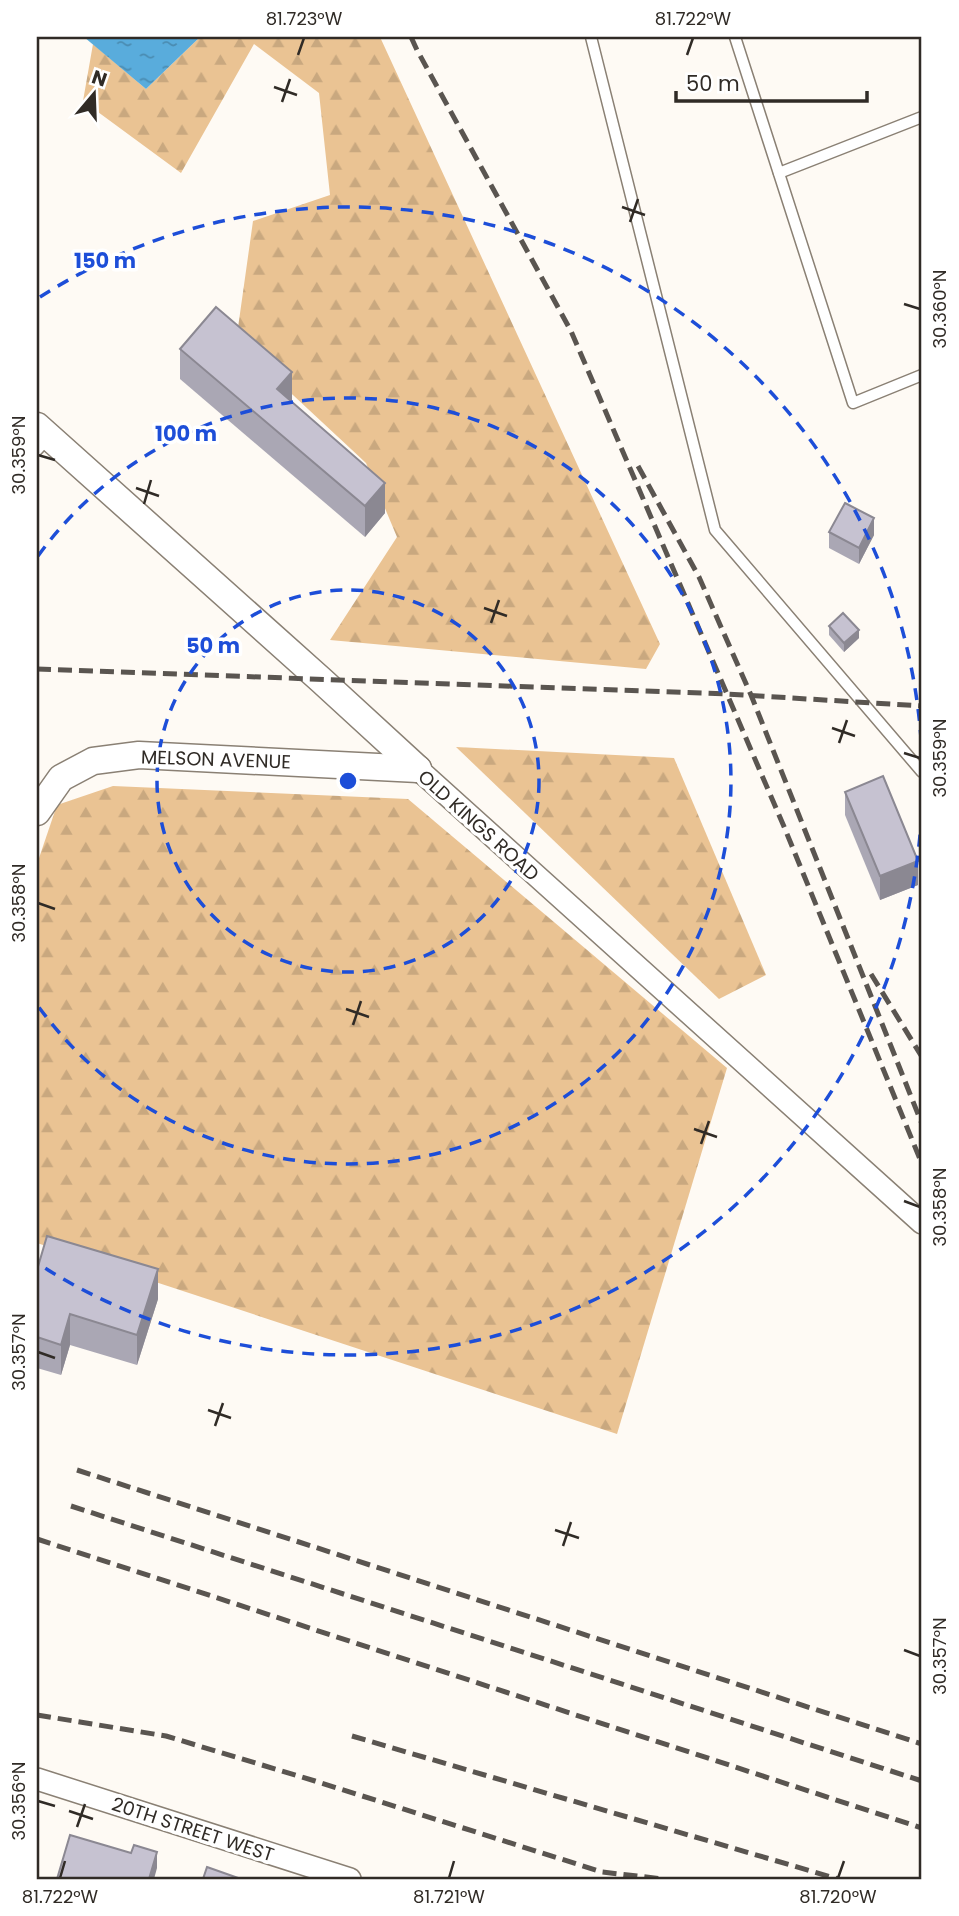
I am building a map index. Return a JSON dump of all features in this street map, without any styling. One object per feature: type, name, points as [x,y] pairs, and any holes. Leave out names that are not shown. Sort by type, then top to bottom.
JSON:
[{"type":"street","name":"OLD KINGS ROAD","points":[[41,438],[321,680],[922,1223]]},
{"type":"street","name":"MELSON AVENUE","points":[[37,812],[61,778],[93,761],[139,755],[418,769]]},
{"type":"street","name":"20TH STREET WEST","points":[[37,1779],[350,1879]]},
{"type":"lane","points":[[591,37],[715,530],[922,772]]},
{"type":"lane","points":[[735,37],[853,403],[922,374]]},
{"type":"lane","points":[[779,173],[922,117]]},
{"type":"green space","points":[[200,37],[380,37],[660,644],[646,669],[330,640],[397,537],[366,463],[236,342],[253,221],[330,195],[319,93],[254,44],[181,173],[83,101],[93,44],[146,89]]},
{"type":"green space","points":[[456,747],[674,758],[766,975],[719,999]]},
{"type":"green space","points":[[113,786],[408,799],[727,1068],[617,1434],[37,1243],[37,864],[57,805]]},
{"type":"water","points":[[84,37],[200,37],[146,89]]},
{"type":"building","points":[[216,307],[292,372],[277,389],[385,483],[365,506],[180,349]]},
{"type":"building","points":[[845,503],[874,518],[859,548],[829,532]]},
{"type":"building","points":[[843,613],[859,630],[844,643],[829,626]]},
{"type":"building","points":[[883,776],[918,861],[880,876],[845,792]]},
{"type":"building","points":[[47,1236],[158,1269],[137,1335],[70,1314],[61,1345],[37,1337],[37,1270]]},
{"type":"building","points":[[70,1835],[131,1853],[134,1845],[157,1852],[149,1879],[57,1879]]},
{"type":"building","points":[[207,1867],[241,1879],[203,1879]]},
{"type":"railway","points":[[411,37],[571,331],[785,829],[922,1164]]},
{"type":"railway","points":[[638,466],[699,577],[751,695],[922,1124]]},
{"type":"railway","points":[[37,669],[727,694],[922,706]]},
{"type":"railway","points":[[871,974],[922,1057]]},
{"type":"railway","points":[[77,1470],[922,1744]]},
{"type":"railway","points":[[71,1506],[922,1781]]},
{"type":"railway","points":[[37,1539],[922,1828]]},
{"type":"railway","points":[[37,1715],[166,1736],[602,1872],[663,1879]]},
{"type":"railway","points":[[352,1736],[838,1879]]}]
